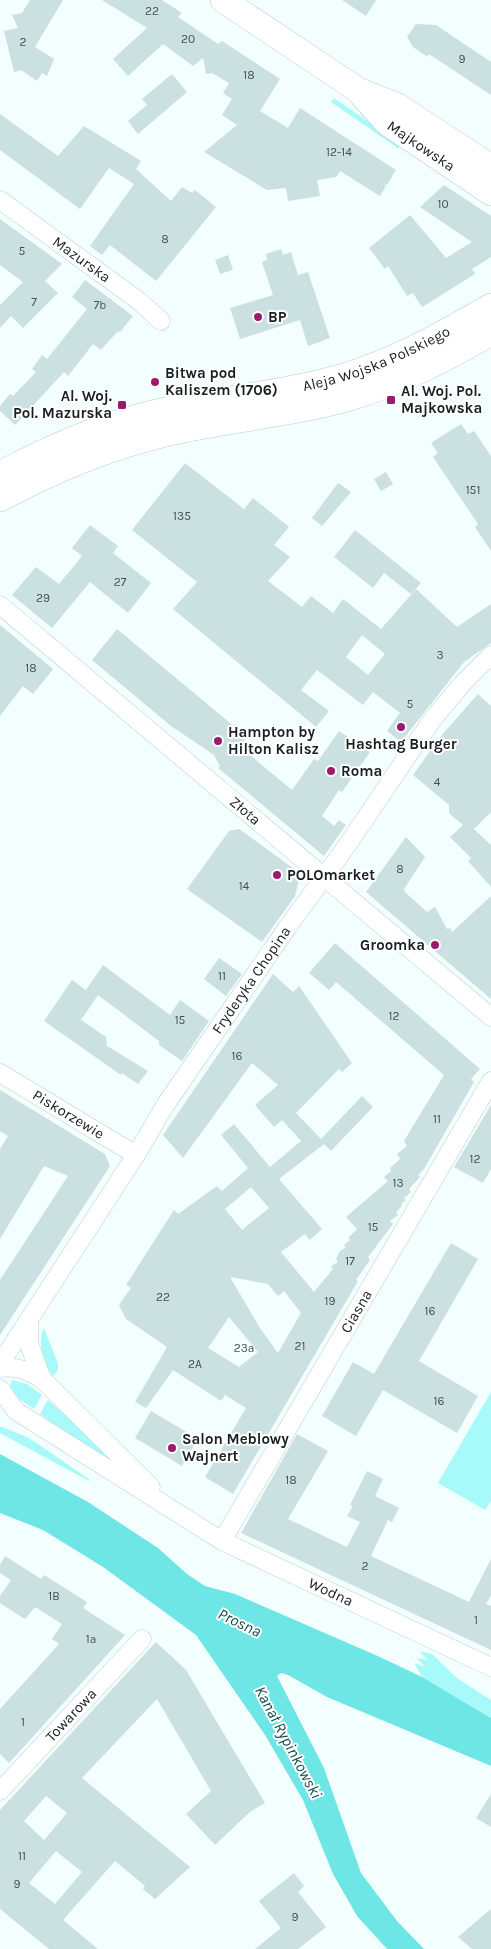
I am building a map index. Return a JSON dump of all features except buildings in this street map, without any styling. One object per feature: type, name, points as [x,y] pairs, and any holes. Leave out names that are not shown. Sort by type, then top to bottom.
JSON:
[{"type":"main road","name":"Majkowska","points":[[223,0],[358,90],[398,106],[491,167]]},
{"type":"main road","name":"Majkowska","points":[[358,90],[387,123],[491,193]]},
{"type":"main road","name":"Aleja Wojska Polskiego","points":[[0,474],[68,441],[130,419],[199,404],[293,388],[368,368],[434,339],[491,306]]},
{"type":"main road","name":"Aleja Wojska Polskiego","points":[[0,499],[63,468],[139,441],[203,426],[298,411],[368,392],[432,366],[491,333]]},
{"type":"street","name":"Mazurska","points":[[0,200],[139,301],[161,321]]},
{"type":"street","name":"Złota","points":[[0,605],[491,1017]]},
{"type":"street","name":"Fryderyka Chopina","points":[[0,1364],[136,1155],[182,1080],[287,928],[325,877],[432,720],[463,683],[491,655]]},
{"type":"street","name":"Piskorzewie","points":[[0,1073],[136,1155]]},
{"type":"street","name":"Ciasna","points":[[222,1540],[491,1081]]},
{"type":"street","points":[[29,1319],[29,1344],[42,1379]]},
{"type":"street","points":[[0,1368],[26,1370],[42,1379]]},
{"type":"street","name":"Wodna","points":[[42,1379],[174,1510]]},
{"type":"street","name":"Wodna","points":[[0,1389],[9,1404],[8,1409],[222,1540],[491,1667]]},
{"type":"street","name":"Towarowa","points":[[0,1790],[142,1639]]},
{"type":"shaded area","points":[[334,98],[399,143],[399,149],[331,102]]},
{"type":"shaded area","points":[[44,1328],[58,1364],[58,1370],[53,1376],[46,1365],[42,1353],[41,1340]]},
{"type":"shaded area","points":[[12,1380],[27,1384],[42,1395],[34,1409],[18,1398],[10,1386]]},
{"type":"shaded area","points":[[491,1392],[491,1501],[485,1510],[438,1483]]},
{"type":"shaded area","points":[[48,1400],[128,1472],[125,1474],[40,1414]]},
{"type":"shaded area","points":[[0,1426],[29,1438],[89,1479],[89,1481],[0,1433]]},
{"type":"shaded area","points":[[419,1651],[432,1654],[457,1678],[491,1700],[491,1718],[422,1677],[414,1663],[426,1667],[416,1658],[428,1660]]},
{"type":"water","points":[[0,1454],[88,1502],[158,1548],[187,1574],[205,1586],[235,1594],[380,1657],[422,1677],[491,1718],[491,1766],[327,1697],[288,1675],[281,1673],[277,1676],[324,1768],[361,1873],[397,1921],[424,1949],[387,1949],[357,1916],[333,1874],[303,1800],[265,1735],[196,1635],[103,1567],[43,1530],[0,1513]]},
{"type":"place","name":"BP","points":[[258,317]]},
{"type":"place","name":"Bitwa pod Kaliszem (1706)","points":[[155,382]]},
{"type":"place","name":"Al. Woj. Pol. Majkowska","points":[[391,400]]},
{"type":"place","name":"Al. Woj. Pol. Mazurska","points":[[122,405]]},
{"type":"place","name":"Hashtag Burger","points":[[401,727]]},
{"type":"place","name":"Hampton by Hilton Kalisz","points":[[218,741]]},
{"type":"place","name":"Roma","points":[[331,771]]},
{"type":"place","name":"POLOmarket","points":[[277,875]]},
{"type":"place","name":"Groomka","points":[[435,945]]},
{"type":"place","name":"Salon Meblowy Wajnert","points":[[172,1448]]},
{"type":"water label","name":"Prosna","points":[[240,1622]]},
{"type":"water label","name":"Kanał Rypinkowski","points":[[289,1742]]}]
